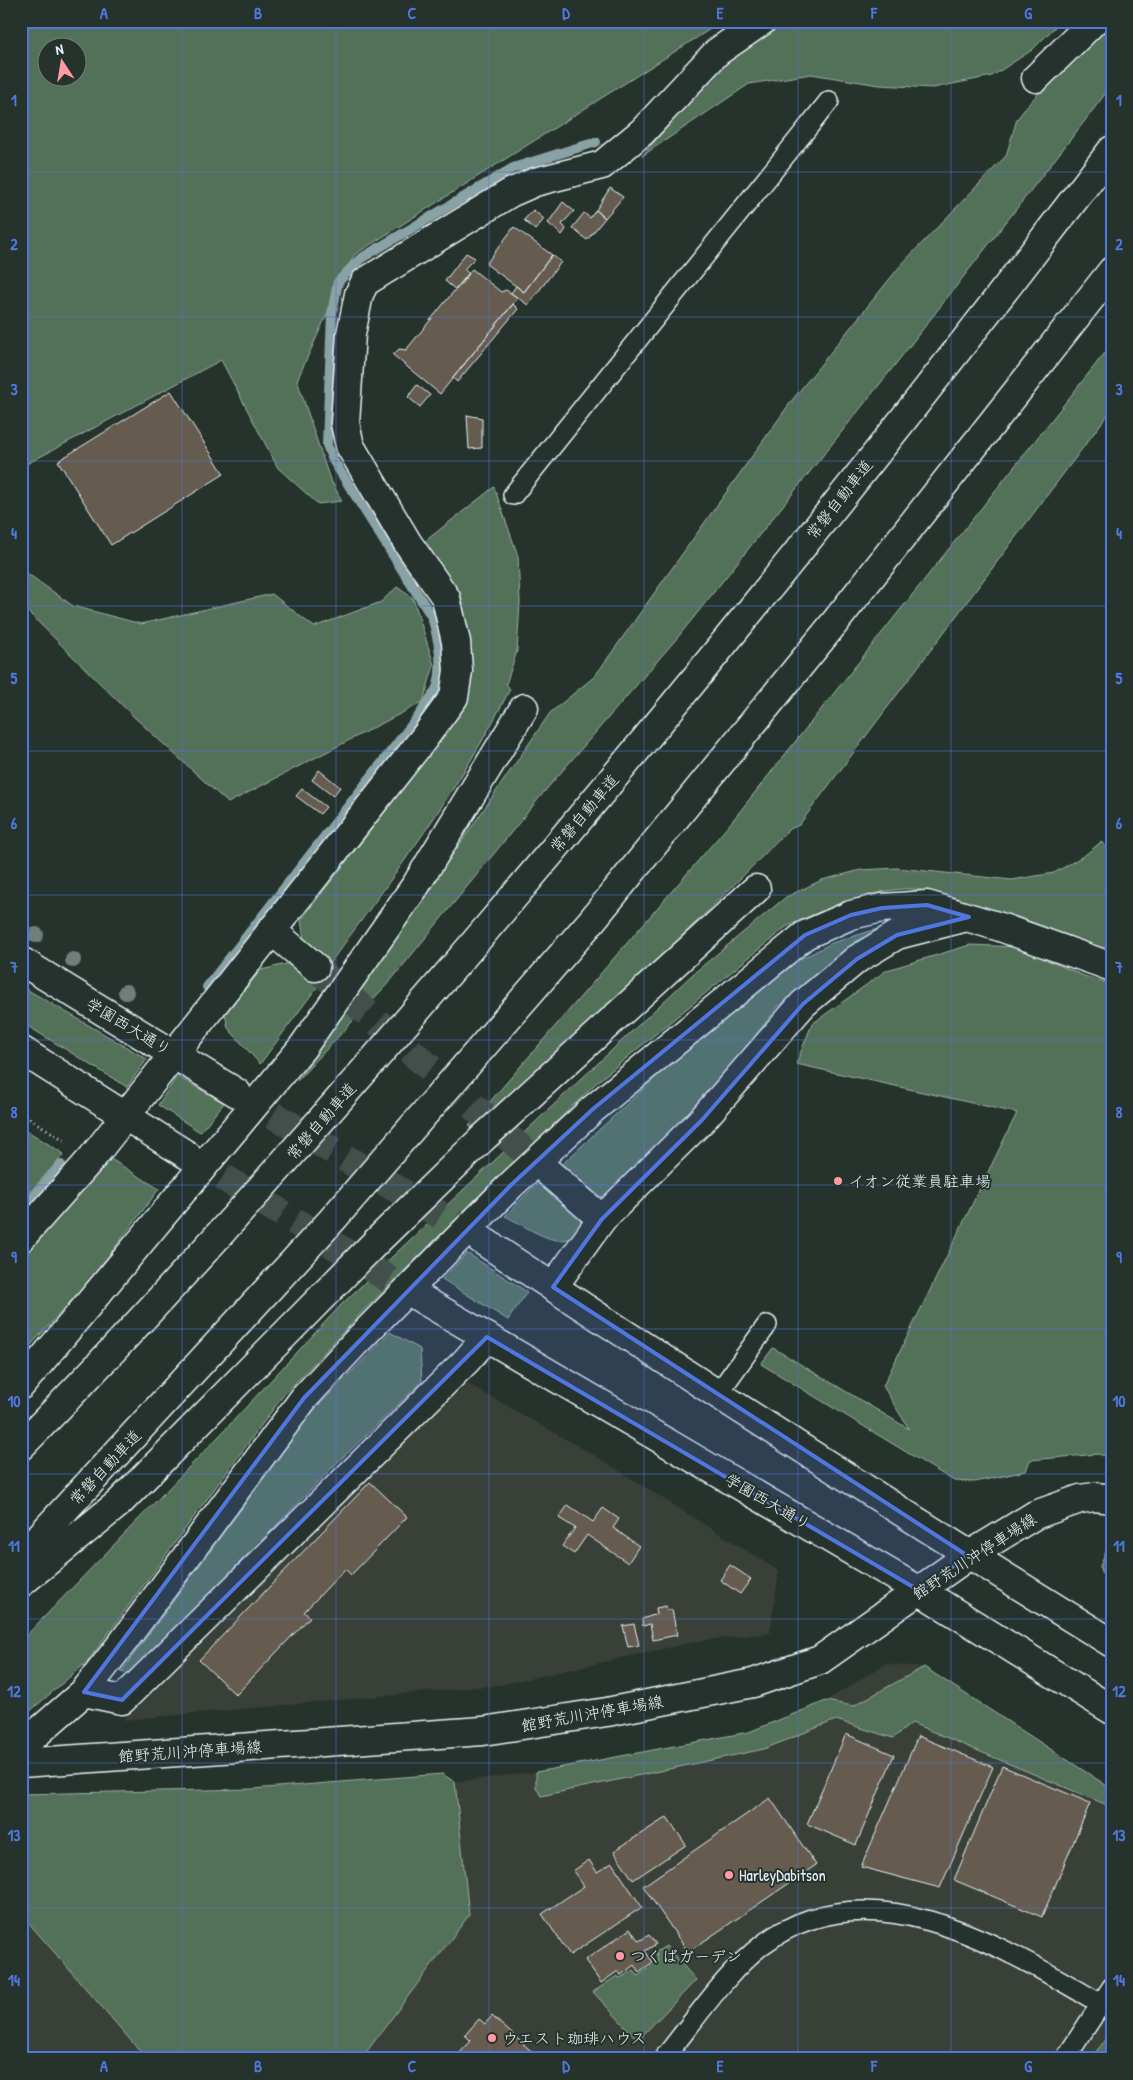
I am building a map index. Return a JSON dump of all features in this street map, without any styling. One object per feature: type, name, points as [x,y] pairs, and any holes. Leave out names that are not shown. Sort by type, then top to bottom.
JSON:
[{"type":"main road","points":[[21,1238],[92,1158],[424,738],[454,697],[458,671],[456,642],[446,598],[407,542],[350,446],[345,423],[351,334],[359,294],[365,282],[510,193],[535,182],[602,165],[642,132],[717,52],[762,21]]},
{"type":"main road","points":[[1036,78],[1094,21]]},
{"type":"main road","name":"常磐自動車道","points":[[21,1446],[272,1178],[521,889],[772,585],[1112,150]]},
{"type":"main road","name":"常磐自動車道","points":[[21,1557],[332,1220],[589,924],[836,621],[1112,271]]},
{"type":"main road","points":[[21,1385],[302,1048],[416,885],[524,708]]},
{"type":"main road","points":[[21,1583],[120,1503],[377,1241],[483,1138],[756,889]]},
{"type":"main road","points":[[21,1747],[84,1692],[304,1398],[355,1343],[511,1185],[593,1109],[805,935],[851,915],[882,908],[927,906],[969,917],[1112,967]]},
{"type":"main road","points":[[553,1287],[602,1219],[702,1120],[803,1004],[857,959],[897,935],[969,917]]},
{"type":"main road","points":[[271,930],[315,967]]},
{"type":"main road","name":"学園西大通り","points":[[21,961],[237,1093]]},
{"type":"main road","points":[[21,1050],[187,1155]]},
{"type":"main road","points":[[549,1173],[602,1219]]},
{"type":"main road","points":[[480,1239],[717,1395],[968,1556],[1112,1643]]},
{"type":"main road","name":"学園西大通り","points":[[420,1298],[920,1591],[1112,1710]]},
{"type":"main road","points":[[84,1692],[122,1700],[466,1361],[487,1337]]},
{"type":"main road","name":"館野荒川沖停車場線","points":[[21,1763],[483,1731],[608,1712],[753,1683],[820,1660],[968,1556],[1035,1515],[1061,1504],[1095,1496],[1112,1499]]},
{"type":"lane","points":[[513,495],[829,101]]},
{"type":"lane","points":[[717,1395],[767,1325]]},
{"type":"lane","points":[[663,2059],[740,1964],[762,1945],[783,1931],[811,1920],[844,1912],[877,1911],[909,1915],[952,1927],[1032,1963],[1101,2004]]},
{"type":"lane","points":[[1065,2059],[1112,1987]]},
{"type":"path","points":[[21,1113],[92,1158]]},
{"type":"highlighted area","points":[[927,905],[969,917],[897,935],[857,959],[803,1004],[702,1120],[602,1219],[553,1287],[968,1556],[920,1591],[487,1337],[122,1700],[84,1692],[304,1398],[511,1185],[593,1109],[805,935],[851,915],[882,908]]},
{"type":"shaded area","points":[[465,1382],[592,1454],[779,1571],[770,1633],[698,1641],[500,1685],[123,1720],[346,1491]]},
{"type":"shaded area","points":[[885,1664],[924,1667],[1112,1789],[1111,2059],[361,2059],[469,1915],[455,1782],[536,1772],[749,1732],[826,1701]]},
{"type":"shaded area","points":[[21,1914],[38,1930],[147,2059],[21,2059]]},
{"type":"green space","points":[[21,21],[723,21],[354,255],[297,380],[329,477],[342,501],[318,504],[278,468],[221,360],[21,467]]},
{"type":"green space","points":[[787,21],[1061,21],[1032,50],[992,76],[933,88],[879,85],[811,74],[749,84],[642,156],[722,64]]},
{"type":"green space","points":[[1112,24],[1112,85],[1080,127],[887,375],[678,637],[544,792],[392,979],[297,1081],[550,713],[595,676],[793,399],[901,265],[1006,156],[1017,119],[1032,100]]},
{"type":"green space","points":[[1112,344],[1112,409],[799,825],[788,830],[673,945],[554,1056],[473,1128],[469,1126],[729,825]]},
{"type":"green space","points":[[494,487],[518,556],[520,602],[517,651],[506,684],[510,689],[470,762],[448,797],[401,866],[327,967],[305,946],[301,920],[433,750],[462,705],[457,597],[424,542]]},
{"type":"green space","points":[[21,569],[73,606],[141,624],[272,594],[314,627],[381,602],[397,587],[413,598],[434,665],[423,702],[228,803],[133,716],[21,605]]},
{"type":"green space","points":[[1101,842],[1112,851],[1112,955],[1051,930],[989,908],[913,889],[898,889],[848,901],[786,927],[596,1083],[359,1315],[282,1397],[88,1661],[21,1719],[21,1641],[222,1433],[343,1303],[694,973],[786,897],[822,880],[861,870],[897,868],[1012,880],[1054,873],[1085,855]]},
{"type":"green space","points":[[906,920],[832,964],[778,1007],[736,1060],[612,1196],[589,1197],[558,1168],[656,1077],[797,961],[832,943]]},
{"type":"green space","points":[[970,945],[1018,947],[1084,976],[1112,984],[1112,1458],[1098,1454],[1030,1460],[1026,1471],[975,1482],[954,1481],[761,1364],[773,1348],[909,1429],[883,1386],[1017,1113],[796,1064],[812,1024],[887,970]]},
{"type":"green space","points":[[291,963],[317,987],[260,1064],[228,1028],[225,1014],[261,970]]},
{"type":"green space","points":[[21,986],[147,1059],[127,1087],[21,1022]]},
{"type":"green space","points":[[177,1076],[224,1103],[200,1132],[158,1105]]},
{"type":"green space","points":[[21,1127],[64,1154],[21,1202]]},
{"type":"green space","points":[[111,1159],[159,1189],[91,1279],[21,1356],[21,1258]]},
{"type":"green space","points":[[540,1180],[576,1213],[581,1220],[576,1232],[568,1239],[548,1238],[505,1216]]},
{"type":"green space","points":[[467,1253],[527,1292],[508,1320],[442,1279]]},
{"type":"green space","points":[[390,1332],[420,1349],[422,1382],[336,1464],[131,1675],[121,1672],[314,1410]]},
{"type":"green space","points":[[1112,1536],[1112,1579],[1101,1573],[1100,1566]]},
{"type":"green space","points":[[924,1667],[1112,1789],[1112,1807],[912,1723],[893,1738],[836,1720],[764,1749],[541,1796],[536,1787],[536,1772],[749,1732],[826,1701],[853,1706]]},
{"type":"green space","points":[[442,1774],[455,1782],[469,1915],[361,2059],[147,2059],[21,1914],[21,1794],[252,1789]]},
{"type":"green space","points":[[666,1946],[696,1980],[638,2040],[593,1992],[617,1976],[620,1978],[634,1970],[638,1976],[658,1961],[656,1952]]},
{"type":"green space","points":[[1112,2025],[1111,2059],[1090,2059],[1103,2043]]},
{"type":"building","points":[[610,188],[623,197],[605,218],[596,210]]},
{"type":"building","points":[[563,202],[574,211],[562,224],[566,229],[562,235],[548,223]]},
{"type":"building","points":[[533,210],[544,219],[535,230],[524,220]]},
{"type":"building","points":[[596,210],[605,218],[587,240],[572,228],[584,213],[590,218]]},
{"type":"building","points":[[514,227],[552,255],[524,292],[486,264]]},
{"type":"building","points":[[466,253],[475,258],[464,269],[469,274],[456,290],[445,281]]},
{"type":"building","points":[[552,255],[561,262],[528,305],[511,293],[516,286],[524,292]]},
{"type":"building","points":[[472,269],[501,292],[506,290],[518,298],[440,394],[393,355],[399,349],[406,350]]},
{"type":"building","points":[[513,304],[518,309],[457,382],[453,378]]},
{"type":"building","points":[[417,385],[430,395],[420,407],[408,397]]},
{"type":"building","points":[[171,391],[224,474],[111,545],[58,461]]},
{"type":"building","points":[[467,415],[482,418],[482,448],[469,449]]},
{"type":"building","points":[[319,770],[340,787],[333,796],[312,780]]},
{"type":"building","points":[[302,789],[326,807],[320,814],[296,796]]},
{"type":"building","points":[[370,1482],[407,1517],[351,1575],[345,1569],[304,1612],[310,1617],[236,1695],[199,1660]]},
{"type":"building","points":[[568,1505],[593,1522],[603,1508],[619,1519],[613,1528],[639,1546],[628,1563],[587,1535],[574,1554],[562,1546],[575,1528],[559,1518]]},
{"type":"building","points":[[730,1565],[751,1579],[740,1594],[720,1580]]},
{"type":"building","points":[[666,1606],[667,1610],[672,1610],[677,1635],[653,1640],[650,1624],[643,1626],[642,1619],[657,1614],[656,1608]]},
{"type":"building","points":[[634,1624],[639,1645],[628,1647],[623,1626]]},
{"type":"building","points":[[846,1734],[894,1755],[856,1845],[807,1824]]},
{"type":"building","points":[[918,1736],[993,1767],[940,1888],[861,1867]]},
{"type":"building","points":[[1002,1766],[1090,1803],[1042,1917],[954,1880]]},
{"type":"building","name":"HarleyDabitson","points":[[770,1798],[816,1865],[688,1952],[643,1886]]},
{"type":"building","points":[[667,1817],[686,1845],[633,1880],[614,1851]]},
{"type":"building","points":[[589,1860],[597,1872],[612,1863],[642,1907],[570,1955],[542,1914],[584,1886],[573,1871]]},
{"type":"building","name":"つくばガーデン","points":[[630,1929],[639,1941],[649,1935],[656,1944],[645,1951],[653,1962],[639,1972],[634,1965],[621,1975],[618,1971],[601,1983],[585,1960]]},
{"type":"building","name":"ウエスト珈琲ハウス","points":[[492,2016],[540,2059],[454,2059],[471,2041],[465,2035],[479,2019],[485,2024]]},
{"type":"waterway","points":[[207,987],[421,713],[437,688],[440,677],[439,651],[432,617],[333,460],[327,445],[332,313],[338,282],[360,259],[513,168],[596,142]]},
{"type":"waterway","points":[[21,1211],[61,1165]]},
{"type":"tunnel","points":[[315,967],[549,1173]]},
{"type":"tunnel","points":[[237,1093],[480,1239]]},
{"type":"tunnel","points":[[187,1155],[420,1298]]},
{"type":"place","name":"イオン従業員駐車場","points":[[838,1181]]},
{"type":"place","name":"HarleyDabitson","points":[[729,1875]]},
{"type":"place","name":"つくばガーデン","points":[[620,1956]]},
{"type":"place","name":"ウエスト珈琲ハウス","points":[[492,2038]]}]
